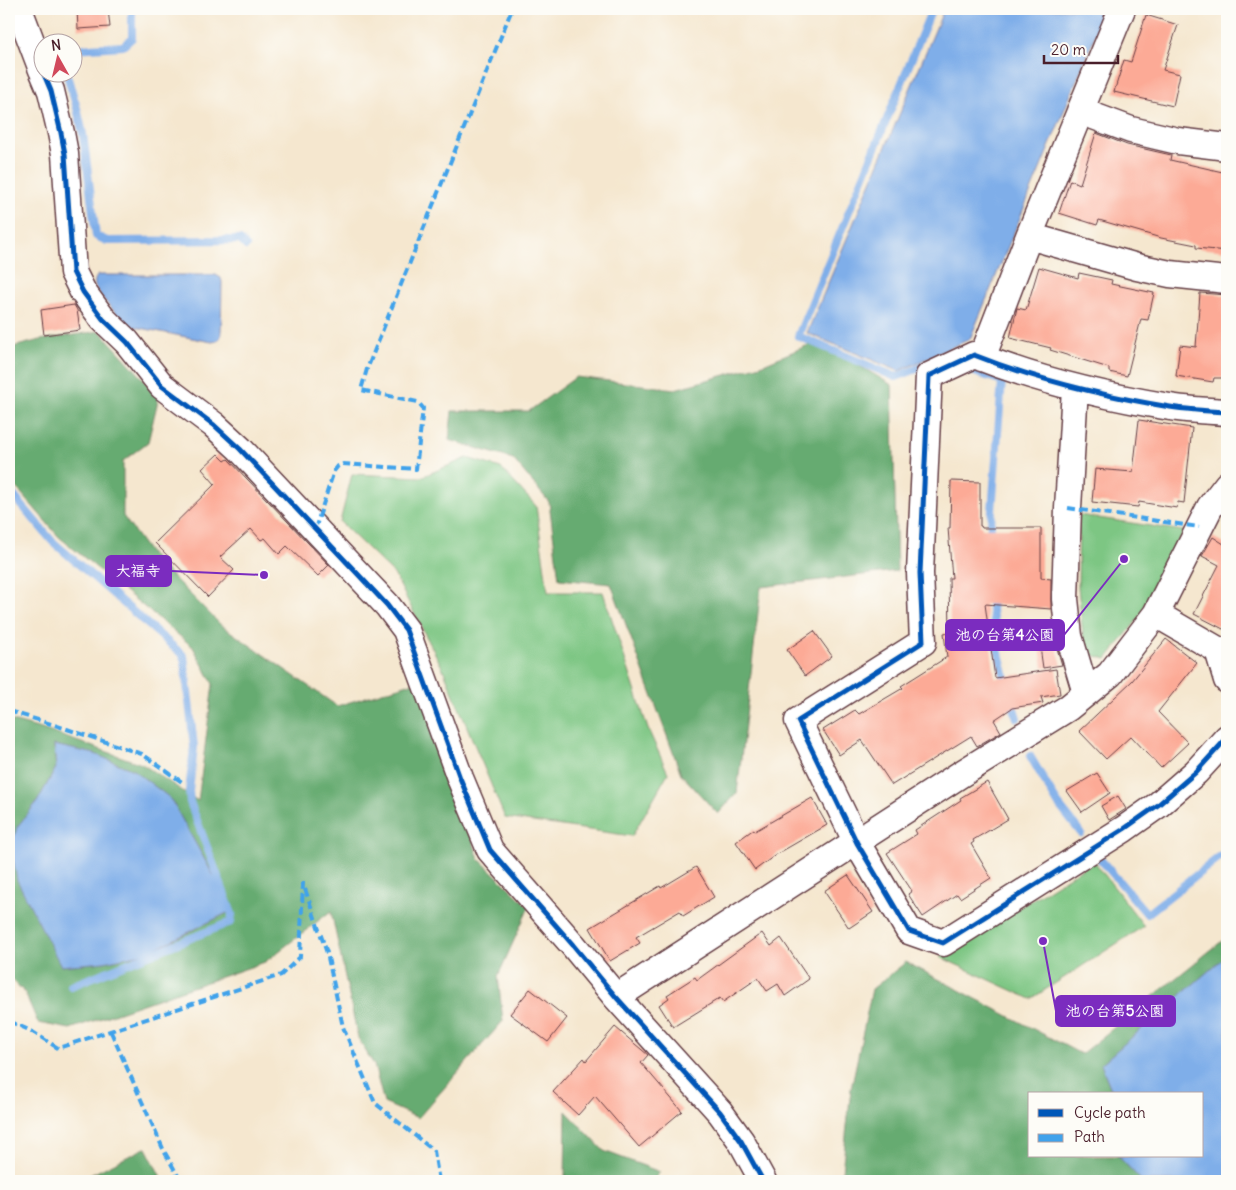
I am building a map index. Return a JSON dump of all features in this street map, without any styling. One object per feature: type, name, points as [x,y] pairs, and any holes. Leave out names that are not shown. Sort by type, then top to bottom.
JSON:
[{"type":"street","points":[[19,9],[32,43]]},
{"type":"street","points":[[978,356],[1122,9]]},
{"type":"street","points":[[47,82],[65,154],[66,197],[73,272],[83,292],[103,319],[127,342],[162,386],[214,425],[240,449],[387,604],[406,630],[460,778],[490,850],[616,997],[720,1112],[741,1141],[763,1181]]},
{"type":"street","points":[[1080,111],[1131,130],[1178,141],[1227,148]]},
{"type":"street","points":[[1029,236],[1137,267],[1170,274],[1227,280]]},
{"type":"street","points":[[1227,412],[1171,407],[1075,388],[978,356],[929,376],[920,573],[923,642],[798,721],[857,843],[909,930],[943,943],[1124,829],[1158,805],[1196,772],[1227,738]]},
{"type":"street","points":[[1075,388],[1065,599],[1069,636],[1086,693]]},
{"type":"street","points":[[616,997],[961,774],[1068,708],[1110,674],[1156,614],[1210,507],[1227,485]]},
{"type":"street","points":[[1156,614],[1218,650],[1227,680]]},
{"type":"green space","points":[[100,331],[159,396],[148,442],[123,461],[123,516],[151,555],[221,625],[337,706],[418,681],[479,859],[529,907],[498,976],[503,1021],[418,1118],[384,1103],[374,1065],[358,1038],[331,911],[265,962],[70,1029],[38,1023],[25,993],[9,976],[9,720],[45,730],[142,764],[198,801],[213,684],[193,647],[59,537],[9,479],[9,348],[40,340]],"holes":[[[54,745],[95,754],[133,770],[170,798],[233,910],[147,953],[104,962],[61,966],[17,827],[37,802],[56,768]]]},
{"type":"green space","points":[[818,341],[892,385],[897,571],[761,587],[737,793],[718,814],[681,774],[611,584],[559,579],[549,502],[513,459],[449,440],[452,411],[529,411],[576,377],[675,389],[761,365]]},
{"type":"green space","points":[[467,458],[501,468],[536,506],[548,592],[603,592],[648,729],[668,773],[632,836],[505,818],[443,669],[394,574],[340,522],[352,474],[421,477]]},
{"type":"green space","points":[[1079,515],[1184,531],[1142,614],[1107,659],[1085,653],[1078,588]]},
{"type":"green space","points":[[1094,861],[1144,926],[1031,999],[940,957]]},
{"type":"green space","points":[[1227,937],[1227,955],[1101,1064],[1112,1092],[1028,1092],[1028,1158],[1120,1158],[1142,1181],[841,1181],[851,1089],[872,989],[906,962],[1081,1054]]},
{"type":"green space","points":[[566,1111],[604,1151],[660,1172],[653,1181],[565,1181]]},
{"type":"green space","points":[[145,1148],[163,1181],[78,1181]]},
{"type":"water","points":[[944,9],[1106,9],[970,339],[899,371],[807,333]]},
{"type":"water","points":[[98,275],[216,275],[221,278],[222,282],[221,336],[217,341],[212,342],[130,326],[100,295],[95,286]]},
{"type":"water","points":[[54,745],[95,754],[133,770],[170,798],[233,910],[147,953],[104,962],[61,966],[17,880],[11,848],[17,827],[37,802],[56,768]]},
{"type":"water","points":[[1227,955],[1227,1181],[1142,1181],[1120,1158],[1204,1158],[1204,1092],[1112,1092],[1101,1064]]},
{"type":"building","points":[[77,9],[108,9],[110,27],[78,29]]},
{"type":"building","points":[[1146,15],[1178,25],[1163,70],[1180,74],[1173,106],[1114,92],[1124,60],[1131,62]]},
{"type":"building","points":[[1096,133],[1127,145],[1171,155],[1170,160],[1227,173],[1227,251],[1196,248],[1196,245],[1161,238],[1099,220],[1097,225],[1059,213],[1070,180],[1080,184]]},
{"type":"building","points":[[1039,267],[1078,278],[1079,273],[1112,280],[1111,284],[1154,293],[1148,320],[1141,319],[1127,376],[1109,372],[1109,368],[1050,350],[1051,348],[1010,338],[1017,308],[1026,310]]},
{"type":"building","points":[[1200,293],[1227,295],[1227,378],[1214,378],[1213,382],[1176,376],[1180,345],[1196,347]]},
{"type":"building","points":[[74,305],[77,310],[80,330],[44,335],[41,310]]},
{"type":"building","points":[[1139,420],[1192,428],[1184,503],[1178,502],[1177,508],[1139,502],[1138,507],[1092,502],[1095,469],[1133,472]]},
{"type":"building","points":[[218,454],[225,461],[228,459],[329,565],[318,576],[287,546],[279,554],[265,538],[261,540],[251,529],[220,557],[234,570],[208,597],[155,543],[215,484],[202,469]]},
{"type":"building","points":[[951,481],[980,482],[980,526],[982,528],[1041,528],[1041,578],[1051,579],[1051,609],[985,604],[995,678],[1056,669],[1060,694],[1041,697],[1043,703],[1012,708],[994,720],[1001,732],[977,746],[971,736],[892,785],[862,740],[839,755],[823,730],[855,710],[859,714],[903,688],[901,686],[947,657],[944,633],[950,632],[949,578],[952,578],[948,528],[950,528]]},
{"type":"building","points":[[1213,537],[1227,546],[1227,631],[1194,614],[1219,565],[1202,556]]},
{"type":"building","points":[[814,631],[832,656],[805,676],[787,650]]},
{"type":"building","points":[[1166,639],[1197,663],[1158,712],[1188,743],[1161,768],[1131,736],[1106,759],[1079,731],[1132,681]]},
{"type":"building","points":[[1056,645],[1062,665],[1043,668],[1040,647]]},
{"type":"building","points":[[1097,773],[1110,793],[1082,812],[1067,791]]},
{"type":"building","points":[[987,782],[1008,819],[973,840],[974,842],[971,844],[991,878],[960,898],[957,894],[923,917],[908,894],[912,891],[887,853],[917,834],[915,830],[961,800],[960,798]]},
{"type":"building","points":[[1118,796],[1126,809],[1109,820],[1101,806]]},
{"type":"building","points":[[812,798],[827,825],[777,854],[755,870],[736,842],[754,829],[755,831]]},
{"type":"building","points":[[696,867],[714,897],[683,916],[680,911],[636,937],[640,943],[610,961],[590,928]]},
{"type":"building","points":[[848,875],[873,912],[849,928],[824,891]]},
{"type":"building","points":[[762,933],[771,946],[781,938],[809,979],[785,996],[778,984],[767,991],[758,978],[723,1002],[720,998],[673,1027],[659,1005],[669,998],[667,995],[695,977],[697,980]]},
{"type":"building","points":[[530,989],[567,1018],[548,1042],[510,1014]]},
{"type":"building","points":[[615,1027],[648,1055],[641,1063],[682,1111],[639,1147],[595,1096],[578,1115],[553,1092],[584,1058],[586,1061]]},
{"type":"waterway","points":[[82,48],[123,46],[132,38],[132,9]]},
{"type":"waterway","points":[[927,365],[896,377],[798,336],[932,9]]},
{"type":"waterway","points":[[69,82],[83,134],[96,236],[107,241],[240,240],[246,246]]},
{"type":"waterway","points":[[962,368],[1002,381],[990,537]]},
{"type":"waterway","points":[[9,490],[52,541],[184,656],[194,747],[189,791],[190,802],[232,914],[231,922],[71,986]]},
{"type":"waterway","points":[[990,596],[997,645],[1007,685]]},
{"type":"waterway","points":[[1011,699],[1017,718]]},
{"type":"waterway","points":[[1030,756],[1058,804],[1081,833]]},
{"type":"waterway","points":[[1101,860],[1147,914],[1227,851]]},
{"type":"marked path","points":[[315,529],[334,471],[338,466],[343,464],[416,469],[423,408],[418,402],[361,390],[367,369],[512,9]]},
{"type":"marked path","points":[[1068,508],[1199,527]]},
{"type":"marked path","points":[[9,711],[142,754],[182,782]]},
{"type":"marked path","points":[[9,1021],[31,1031],[58,1048],[281,975],[300,957],[303,882]]},
{"type":"marked path","points":[[305,889],[327,953],[343,1027],[375,1103],[434,1151],[439,1181]]},
{"type":"marked path","points":[[111,1032],[164,1151],[181,1181]]},
{"type":"cycle path","points":[[47,82],[51,91],[65,154],[73,272],[83,292],[103,319],[127,342],[162,386],[214,425],[240,449],[387,605],[406,630],[460,778],[490,850],[616,997],[720,1112],[741,1141],[763,1181]]},
{"type":"cycle path","points":[[1227,412],[1191,410],[1120,398],[1046,380],[974,355],[929,376],[920,573],[923,642],[798,721],[857,843],[909,931],[943,943],[1124,829],[1158,805],[1196,772],[1227,738]]},
{"type":"place","name":"池の台第4公園","points":[[1124,559]]},
{"type":"place","name":"大福寺","points":[[264,575]]},
{"type":"place","name":"池の台第5公園","points":[[1043,941]]}]
